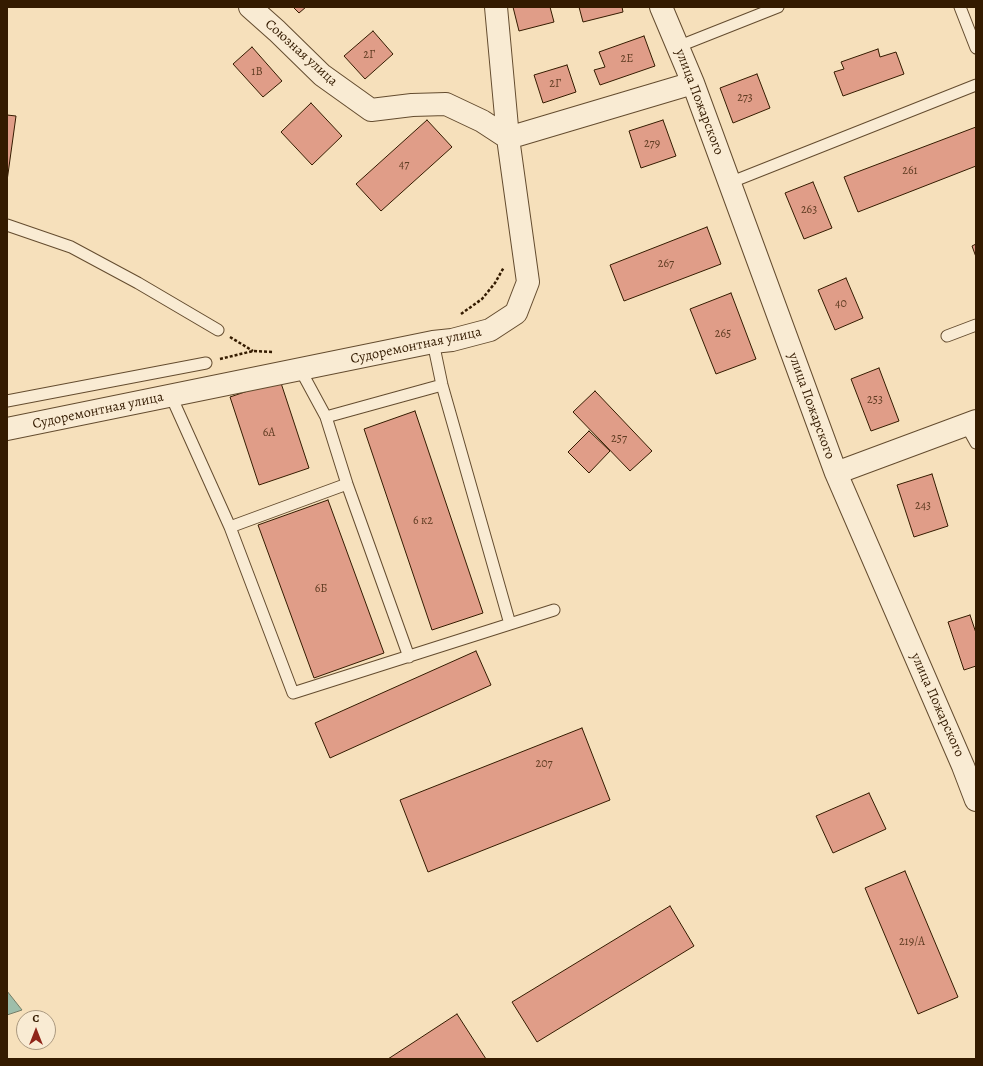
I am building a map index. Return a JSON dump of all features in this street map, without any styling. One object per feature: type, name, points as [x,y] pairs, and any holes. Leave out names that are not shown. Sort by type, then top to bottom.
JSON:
[{"type":"street","name":"Союзная улица","points":[[250,7],[277,31],[322,76],[371,110],[412,105],[446,104],[482,121],[508,138]]},
{"type":"street","name":"Судоремонтная улица","points":[[7,429],[433,342],[452,340],[490,330],[516,313],[528,282],[508,138],[496,7]]},
{"type":"street","name":"улица Пожарского","points":[[661,7],[693,83],[836,473],[970,763],[976,800]]},
{"type":"street","points":[[508,138],[693,83]]},
{"type":"street","points":[[836,473],[973,430]]},
{"type":"lane","points":[[678,47],[778,7]]},
{"type":"lane","points":[[960,7],[976,48]]},
{"type":"lane","points":[[729,183],[976,85]]},
{"type":"lane","points":[[7,225],[71,247],[138,282],[218,330]]},
{"type":"lane","points":[[947,336],[976,324]]},
{"type":"lane","points":[[433,342],[442,385],[510,624]]},
{"type":"lane","points":[[7,401],[206,363]]},
{"type":"lane","points":[[300,370],[326,417],[347,484],[409,657]]},
{"type":"lane","points":[[326,417],[442,385]]},
{"type":"lane","points":[[171,396],[230,527],[294,693],[554,610]]},
{"type":"lane","points":[[230,527],[347,484]]},
{"type":"path","points":[[457,316],[464,313],[482,299],[506,265]]},
{"type":"path","points":[[218,330],[253,351]]},
{"type":"path","points":[[206,363],[253,351],[276,352]]},
{"type":"shaded area","points":[[7,991],[22,1010],[16,1010],[16,1012],[7,1015]]},
{"type":"building","points":[[293,7],[306,7],[299,13]]},
{"type":"building","points":[[513,7],[550,7],[554,22],[519,31]]},
{"type":"building","points":[[579,7],[622,7],[623,12],[583,22]]},
{"type":"building","points":[[373,31],[393,54],[365,79],[344,56]]},
{"type":"building","points":[[644,36],[655,66],[600,85],[594,70],[605,67],[599,52]]},
{"type":"building","points":[[252,47],[282,81],[263,97],[233,64]]},
{"type":"building","points":[[878,49],[880,57],[896,52],[904,74],[843,96],[834,72],[844,69],[841,62]]},
{"type":"building","points":[[567,65],[576,92],[543,103],[534,75]]},
{"type":"building","points":[[757,74],[770,108],[733,123],[720,88]]},
{"type":"building","points":[[311,103],[342,136],[312,165],[281,132]]},
{"type":"building","points":[[7,115],[16,116],[7,181]]},
{"type":"building","points":[[427,120],[452,147],[381,211],[356,184]]},
{"type":"building","points":[[663,120],[676,156],[641,168],[629,131]]},
{"type":"building","points":[[976,127],[976,166],[858,212],[844,177]]},
{"type":"building","points":[[813,182],[832,228],[804,239],[785,193]]},
{"type":"building","points":[[707,227],[721,264],[624,301],[610,265]]},
{"type":"building","points":[[976,244],[976,257],[972,246]]},
{"type":"building","points":[[846,278],[863,318],[835,330],[818,290]]},
{"type":"building","points":[[731,293],[756,359],[716,374],[690,309]]},
{"type":"building","points":[[879,368],[899,421],[871,431],[851,379]]},
{"type":"building","points":[[280,380],[309,468],[259,485],[230,397]]},
{"type":"building","points":[[595,391],[652,451],[630,471],[573,412]]},
{"type":"building","points":[[415,411],[483,613],[432,630],[364,429]]},
{"type":"building","points":[[589,431],[610,451],[589,473],[568,452]]},
{"type":"building","points":[[932,474],[948,526],[914,537],[897,485]]},
{"type":"building","points":[[328,500],[384,653],[314,678],[258,525]]},
{"type":"building","points":[[970,615],[976,633],[976,666],[964,670],[948,622]]},
{"type":"building","points":[[476,651],[491,685],[330,758],[315,723]]},
{"type":"building","points":[[582,728],[610,800],[428,872],[400,800]]},
{"type":"building","points":[[869,793],[886,829],[833,853],[816,816]]},
{"type":"building","points":[[905,871],[958,997],[918,1014],[865,888]]},
{"type":"building","points":[[670,906],[694,946],[537,1042],[512,1002]]},
{"type":"building","points":[[457,1014],[486,1059],[388,1059]]}]
